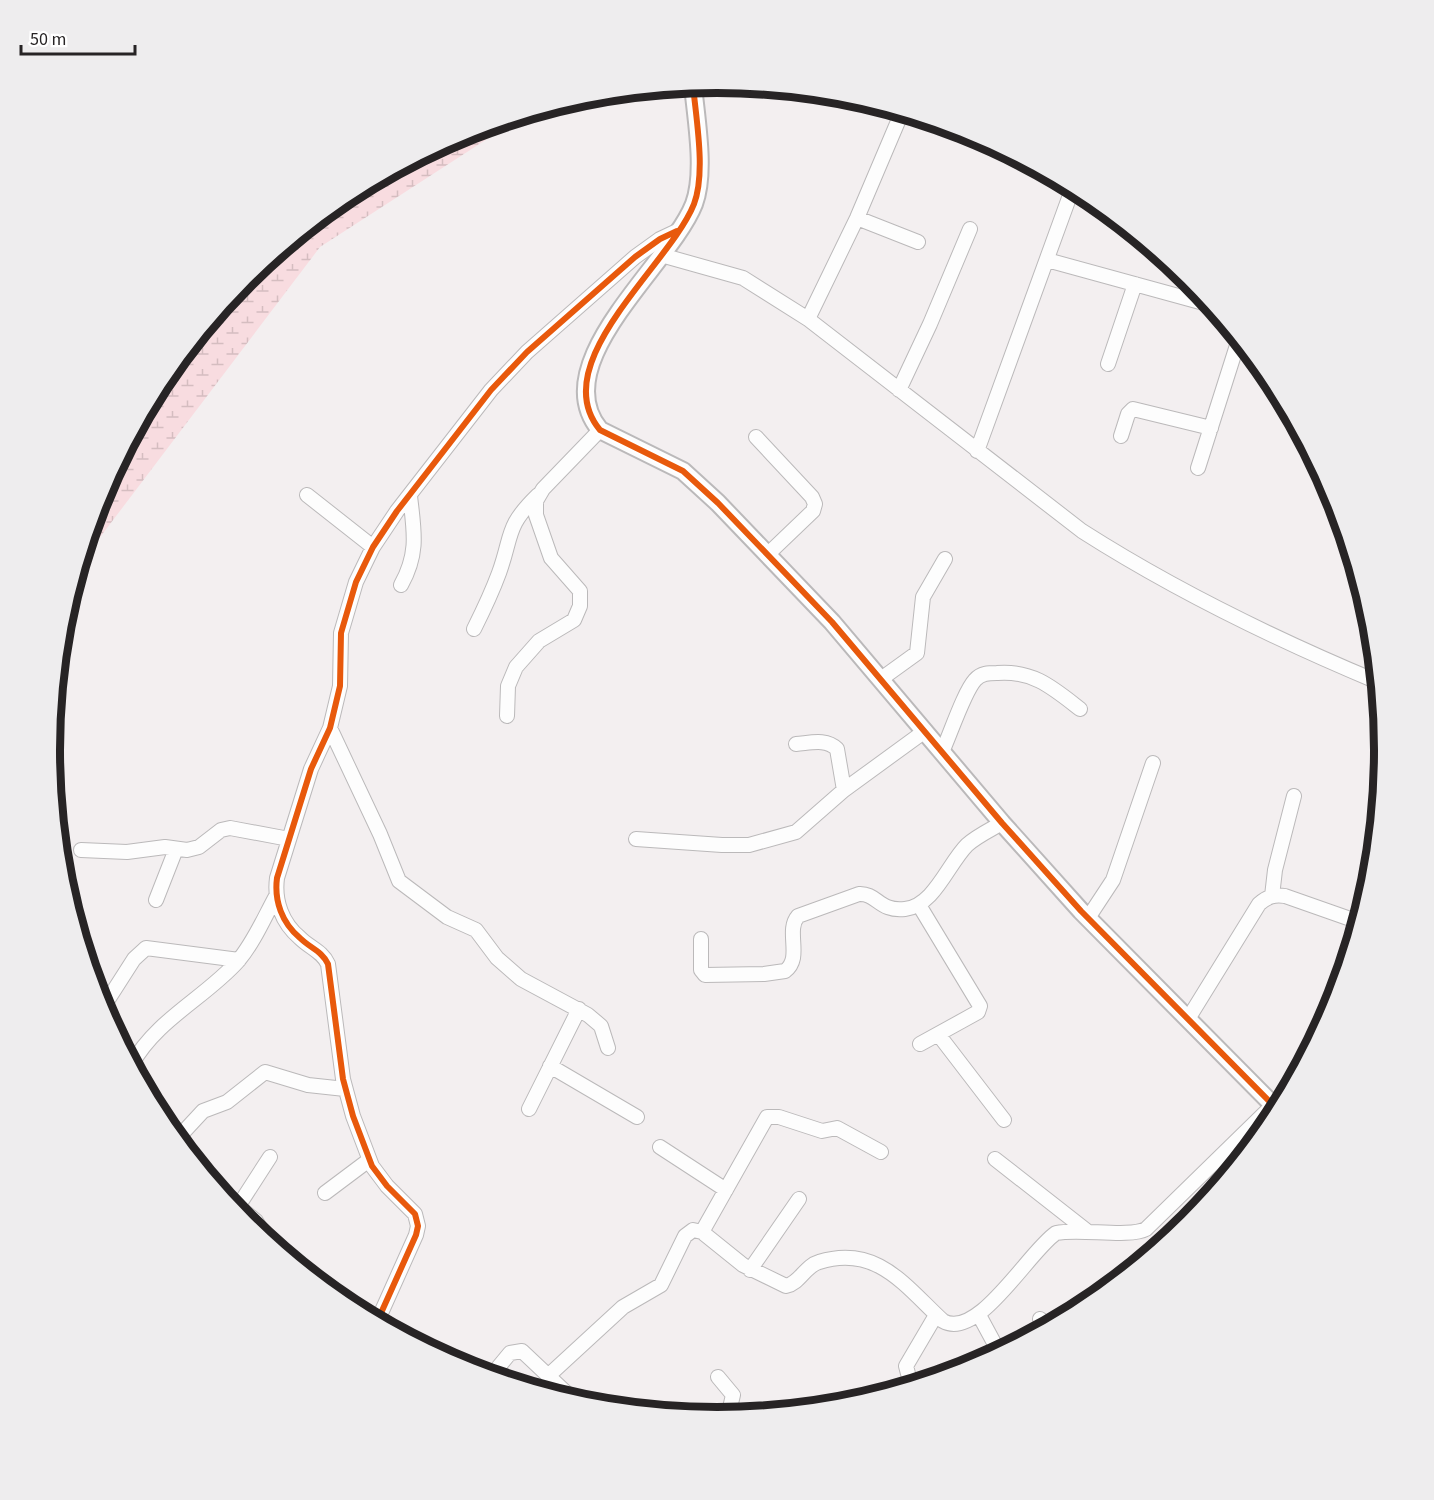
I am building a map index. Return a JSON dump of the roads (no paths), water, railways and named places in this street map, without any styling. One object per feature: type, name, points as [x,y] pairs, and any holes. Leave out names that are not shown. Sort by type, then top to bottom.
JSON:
[{"type":"street","points":[[694,94],[699,186],[694,205],[608,331],[587,371],[584,399],[591,420],[600,430],[683,471],[767,555],[881,679],[1002,823],[1088,918],[1271,1103]]},
{"type":"street","points":[[808,319],[857,218],[899,119]]},
{"type":"street","points":[[977,451],[1070,196]]},
{"type":"street","points":[[857,218],[918,242]]},
{"type":"street","points":[[899,390],[970,229]]},
{"type":"street","points":[[380,1314],[418,1226],[415,1214],[387,1186],[369,1160],[345,1089],[328,964],[324,956],[294,932],[279,908],[276,896],[277,878],[311,769],[330,728],[340,686],[341,633],[356,582],[373,547],[491,390],[527,352],[635,257],[660,239],[677,231]]},
{"type":"street","points":[[662,255],[743,278],[808,319],[1082,531],[1135,564],[1265,634],[1370,678]]},
{"type":"street","points":[[1047,260],[1196,301]]},
{"type":"street","points":[[1108,364],[1135,284]]},
{"type":"street","points":[[1198,468],[1236,348]]},
{"type":"street","points":[[1121,436],[1128,414],[1133,409],[1211,428]]},
{"type":"street","points":[[474,629],[498,575],[510,530],[521,512],[600,430]]},
{"type":"street","points":[[756,437],[812,497],[815,504],[813,511],[767,555]]},
{"type":"street","points":[[507,716],[508,686],[516,666],[539,641],[574,620],[580,606],[580,591],[551,558],[536,515],[538,494]]},
{"type":"street","points":[[307,495],[373,547]]},
{"type":"street","points":[[401,585],[410,570],[415,550],[410,496]]},
{"type":"street","points":[[881,679],[917,653],[923,597],[945,559]]},
{"type":"street","points":[[942,752],[973,684],[982,675],[1006,672],[1031,675],[1043,680],[1080,709]]},
{"type":"street","points":[[330,728],[380,834],[399,881],[447,917],[476,930],[496,958],[521,979],[579,1009],[601,1026],[608,1048]]},
{"type":"street","points":[[636,839],[722,845],[749,845],[775,840],[796,832],[808,824],[844,790],[925,731]]},
{"type":"street","points":[[796,744],[824,742],[834,746],[844,790]]},
{"type":"street","points":[[1088,918],[1113,880],[1153,763]]},
{"type":"street","points":[[1272,896],[1275,870],[1294,796]]},
{"type":"street","points":[[701,939],[701,970],[705,975],[779,973],[792,964],[794,924],[798,916],[859,894],[868,895],[888,909],[902,910],[919,905],[968,844],[1002,823]]},
{"type":"street","points":[[81,850],[128,852],[165,847],[193,849],[221,830],[230,828],[289,839]]},
{"type":"street","points":[[156,900],[176,849]]},
{"type":"street","points":[[137,1057],[159,1029],[239,960],[276,896]]},
{"type":"street","points":[[1188,1019],[1258,904],[1272,896],[1285,896],[1352,920]]},
{"type":"street","points":[[919,905],[980,1003],[978,1012],[920,1044]]},
{"type":"street","points":[[109,998],[134,959],[146,948],[239,960]]},
{"type":"street","points":[[529,1109],[579,1009]]},
{"type":"street","points":[[938,1034],[1004,1120]]},
{"type":"street","points":[[550,1066],[637,1116]]},
{"type":"street","points":[[183,1132],[203,1111],[227,1102],[265,1072],[308,1085],[345,1089]]},
{"type":"street","points":[[702,1232],[767,1117],[779,1117],[822,1131],[837,1128],[881,1152]]},
{"type":"street","points":[[548,1377],[623,1306],[661,1285],[685,1236],[693,1230],[702,1232],[750,1270],[786,1286],[796,1282],[812,1265],[821,1262],[871,1260],[885,1268],[947,1324],[956,1325],[979,1315],[1048,1238],[1065,1231],[1137,1233],[1146,1228],[1256,1125]]},
{"type":"street","points":[[660,1147],[726,1190]]},
{"type":"street","points":[[241,1202],[270,1157]]},
{"type":"street","points":[[995,1159],[1087,1230]]},
{"type":"street","points":[[326,1193],[369,1160]]},
{"type":"street","points":[[750,1270],[799,1198]]},
{"type":"street","points":[[909,1378],[906,1366],[936,1315]]},
{"type":"street","points":[[979,1315],[995,1345]]},
{"type":"street","points":[[497,1369],[505,1358],[519,1351],[526,1353],[560,1388]]},
{"type":"street","points":[[718,1377],[733,1395],[730,1407]]}]
